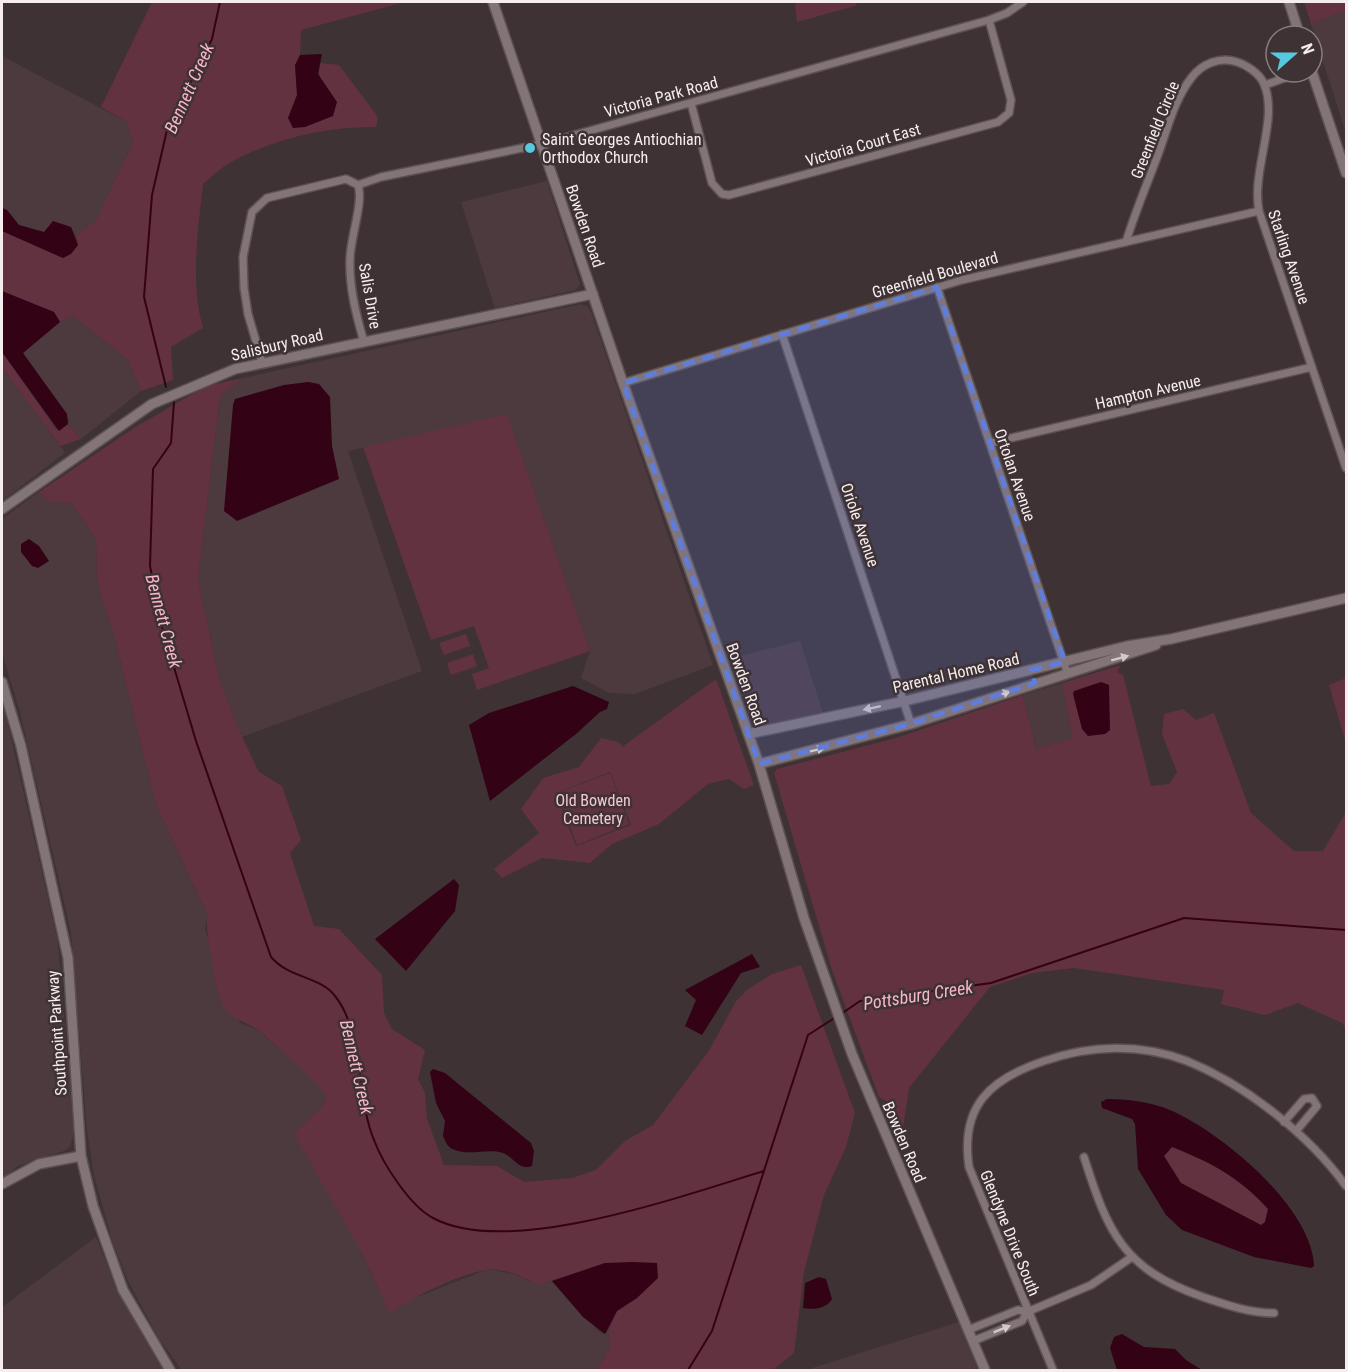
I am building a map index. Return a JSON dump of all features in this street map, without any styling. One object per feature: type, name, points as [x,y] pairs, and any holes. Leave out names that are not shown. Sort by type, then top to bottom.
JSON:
[{"type":"main road","name":"Bowden Road","points":[[493,2],[623,382],[759,764],[818,960],[852,1054],[985,1371]]},
{"type":"main road","points":[[1289,2],[1296,24]]},
{"type":"main road","points":[[1316,84],[1347,174]]},
{"type":"main road","name":"Salisbury Road","points":[[2,509],[152,404],[204,381],[262,362],[593,294]]},
{"type":"main road","name":"Parental Home Road","points":[[748,734],[905,701],[1127,646],[1171,639],[1347,598]]},
{"type":"main road","name":"Parental Home Road","points":[[759,764],[911,724],[1067,672],[1130,656],[1171,639]]},
{"type":"main road","points":[[1031,670],[1035,683]]},
{"type":"main road","name":"Southpoint Parkway","points":[[2,682],[21,746],[68,958],[81,1155],[93,1206],[123,1290],[170,1371]]},
{"type":"main road","points":[[2,1184],[39,1164],[81,1155]]},
{"type":"street","name":"Victoria Park Road","points":[[262,362],[248,314],[243,257],[252,212],[267,198],[346,179],[358,185],[381,177],[542,144],[989,20],[1007,13],[1023,2]]},
{"type":"street","name":"Victoria Court East","points":[[691,103],[712,183],[722,194],[729,195],[930,141],[998,122],[1009,113],[1011,100],[989,20]]},
{"type":"street","name":"Greenfield Circle","points":[[1126,242],[1176,106],[1192,76],[1208,64],[1232,60],[1249,68],[1265,85]]},
{"type":"street","name":"Starling Avenue","points":[[1265,85],[1268,97],[1267,121],[1256,191],[1258,210],[1347,468]]},
{"type":"street","name":"Salis Drive","points":[[358,185],[360,199],[353,228],[350,267],[356,315],[364,342]]},
{"type":"street","name":"Greenfield Boulevard","points":[[623,382],[937,287],[1258,210]]},
{"type":"street","name":"Ortolan Avenue","points":[[937,287],[1067,672]]},
{"type":"street","name":"Oriole Avenue","points":[[782,334],[911,724]]},
{"type":"street","name":"Hampton Avenue","points":[[990,443],[1312,367]]},
{"type":"street","name":"Glendyne Drive South","points":[[1053,1371],[969,1167],[969,1128],[979,1102],[997,1083],[1018,1070],[1080,1051],[1123,1048],[1149,1051],[1196,1065],[1215,1075],[1284,1122]]},
{"type":"street","points":[[1296,1131],[1315,1111],[1317,1106],[1312,1098],[1304,1099],[1284,1122],[1320,1154],[1347,1186]]},
{"type":"street","points":[[1084,1157],[1111,1231],[1132,1257],[1156,1277],[1183,1290],[1236,1308],[1274,1313]]},
{"type":"street","points":[[973,1341],[1022,1321],[1028,1312],[1091,1285],[1132,1257]]},
{"type":"street","points":[[968,1330],[1018,1310],[1028,1312]]},
{"type":"highlighted area","points":[[937,287],[1065,662],[1031,670],[1035,683],[911,724],[759,764],[623,383]]},
{"type":"shaded area","points":[[1346,10],[1346,133],[1324,64],[1324,24],[1311,24]]},
{"type":"shaded area","points":[[322,54],[318,74],[337,102],[333,116],[305,127],[293,128],[288,118],[297,95],[295,65],[300,55]]},
{"type":"shaded area","points":[[2,56],[127,122],[133,142],[96,220],[76,236],[71,227],[49,227],[44,232],[19,225],[7,210],[2,208]]},
{"type":"shaded area","points":[[547,181],[580,284],[576,290],[495,308],[461,202]]},
{"type":"shaded area","points":[[2,208],[7,210],[19,225],[44,232],[53,221],[71,227],[78,245],[71,254],[63,258],[2,231]]},
{"type":"shaded area","points":[[2,291],[54,312],[60,322],[23,353],[67,414],[68,424],[59,431],[2,352]]},
{"type":"shaded area","points":[[581,304],[588,307],[591,312],[713,665],[635,694],[609,693],[581,678],[590,651],[507,415],[348,451],[422,671],[242,737],[219,678],[198,579],[220,396],[243,378]]},
{"type":"shaded area","points":[[73,316],[127,359],[141,391],[81,439],[68,424],[69,420],[23,353],[60,322]]},
{"type":"shaded area","points":[[2,368],[65,453],[2,501]]},
{"type":"shaded area","points":[[308,382],[319,384],[330,397],[332,446],[339,479],[237,521],[224,511],[235,399],[284,385]]},
{"type":"shaded area","points":[[39,492],[49,502],[71,503],[96,538],[97,582],[114,635],[156,805],[207,914],[205,930],[240,1023],[256,1029],[307,1072],[327,1095],[321,1108],[361,1252],[390,1313],[407,1301],[488,1269],[513,1274],[539,1285],[552,1281],[599,1332],[605,1334],[608,1331],[610,1347],[597,1370],[182,1370],[159,1339],[128,1281],[113,1243],[94,1176],[87,1130],[71,932],[20,712],[2,653],[2,519]]},
{"type":"shaded area","points":[[29,539],[39,546],[49,561],[38,568],[32,566],[21,552],[21,544]]},
{"type":"shaded area","points":[[800,641],[823,713],[758,726],[753,721],[732,658]]},
{"type":"shaded area","points":[[1101,682],[1109,685],[1110,730],[1105,734],[1088,736],[1082,729],[1073,694],[1074,691]]},
{"type":"shaded area","points":[[1062,683],[1073,738],[1036,749],[1023,695]]},
{"type":"shaded area","points":[[573,686],[609,702],[607,709],[600,712],[576,734],[490,801],[469,725],[489,713]]},
{"type":"shaded area","points":[[2,698],[58,943],[74,1132],[70,1147],[64,1151],[18,1166],[2,1179]]},
{"type":"shaded area","points":[[454,879],[459,885],[455,911],[406,971],[375,939]]},
{"type":"shaded area","points":[[752,954],[760,967],[741,973],[702,1035],[685,1026],[696,1000],[685,990]]},
{"type":"shaded area","points":[[433,1069],[445,1073],[531,1143],[534,1151],[532,1166],[524,1167],[503,1153],[461,1152],[449,1147],[443,1136],[445,1121],[436,1103],[430,1072]]},
{"type":"shaded area","points":[[1107,1099],[1122,1100],[1163,1107],[1214,1135],[1260,1174],[1281,1197],[1298,1220],[1309,1243],[1314,1266],[1311,1268],[1254,1257],[1182,1230],[1166,1215],[1138,1169],[1135,1124],[1132,1119],[1102,1108],[1101,1102]],"holes":[[[1172,1147],[1212,1165],[1247,1188],[1268,1209],[1265,1222],[1261,1225],[1181,1183],[1164,1156]]]},
{"type":"shaded area","points":[[96,1237],[116,1288],[163,1370],[2,1370],[2,1307]]},
{"type":"shaded area","points":[[605,1263],[657,1263],[658,1278],[637,1298],[617,1311],[605,1334],[583,1317],[552,1281]]},
{"type":"shaded area","points":[[819,1277],[826,1279],[832,1299],[819,1308],[803,1308],[805,1283]]},
{"type":"shaded area","points":[[959,1322],[978,1370],[806,1370]]},
{"type":"shaded area","points":[[1122,1334],[1144,1347],[1175,1349],[1186,1360],[1202,1370],[1117,1370],[1110,1348],[1114,1337]]},
{"type":"green space","points":[[152,2],[405,2],[301,30],[300,55],[295,66],[297,95],[288,118],[335,99],[322,83],[320,63],[339,65],[378,117],[376,127],[338,129],[281,141],[228,164],[203,184],[197,238],[196,275],[203,328],[171,347],[173,380],[141,391],[127,359],[73,316],[60,322],[54,312],[2,291],[2,231],[63,258],[78,246],[76,236],[96,220],[133,142],[127,122],[101,107]]},
{"type":"green space","points":[[858,2],[855,6],[797,22],[795,4]]},
{"type":"green space","points":[[1304,2],[1346,2],[1346,10],[1311,24]]},
{"type":"green space","points":[[2,352],[56,429],[60,430],[68,424],[81,439],[60,446],[2,368]]},
{"type":"green space","points":[[243,378],[220,396],[198,579],[219,678],[242,737],[259,772],[282,786],[301,840],[290,853],[314,926],[339,929],[382,975],[384,1013],[392,1029],[425,1050],[418,1079],[425,1093],[427,1119],[444,1165],[497,1166],[524,1182],[572,1178],[596,1170],[625,1141],[653,1125],[710,1049],[736,1001],[748,989],[772,974],[801,965],[855,1113],[846,1147],[824,1195],[804,1272],[794,1353],[773,1370],[597,1370],[610,1347],[608,1331],[617,1311],[637,1298],[657,1263],[605,1263],[539,1285],[507,1272],[486,1270],[462,1276],[436,1287],[390,1314],[361,1251],[294,1134],[321,1108],[327,1095],[259,1031],[233,1017],[225,1009],[218,991],[212,963],[207,914],[156,805],[114,635],[97,582],[96,538],[71,503],[49,502],[39,492],[134,428],[206,386]]},
{"type":"green space","points":[[507,414],[590,651],[477,690],[472,674],[489,668],[474,626],[431,640],[363,447]]},
{"type":"green space","points":[[466,634],[470,646],[444,655],[439,643]]},
{"type":"green space","points":[[473,654],[477,666],[451,675],[447,663]]},
{"type":"green space","points":[[1121,665],[1117,672],[1123,675],[1151,786],[1169,784],[1177,772],[1162,734],[1164,714],[1183,709],[1196,720],[1214,713],[1251,813],[1294,851],[1323,851],[1346,812],[1346,1029],[1342,1023],[1298,1003],[1265,1015],[1221,1004],[1224,990],[1074,968],[1032,973],[990,987],[909,1088],[901,1142],[886,1101],[879,1097],[832,970],[774,773],[777,769],[896,738],[1023,695],[1036,749],[1073,738],[1062,683]]},
{"type":"green space","points":[[1346,678],[1346,743],[1329,685]]},
{"type":"green space","points":[[716,679],[754,785],[744,789],[729,779],[708,784],[659,824],[612,844],[590,863],[542,858],[502,878],[494,869],[539,833],[521,809],[543,778],[579,767],[601,738],[619,742],[622,747]],"holes":[[[610,772],[631,825],[576,846],[556,793]]]},
{"type":"green space","name":"Old Bowden Cemetery","points":[[610,773],[629,824],[577,845],[557,793]]},
{"type":"green space","points":[[1172,1147],[1213,1165],[1247,1188],[1268,1209],[1265,1222],[1261,1225],[1181,1183],[1164,1156]]},
{"type":"waterway","name":"Bennett Creek","points":[[166,387],[144,297],[152,195],[167,130],[212,39],[220,2]]},
{"type":"waterway","name":"Bennett Creek","points":[[174,402],[171,443],[153,469],[150,566],[162,627],[196,741],[271,957],[287,970],[329,989],[344,1011],[355,1046],[368,1123],[378,1150],[398,1184],[415,1204],[433,1218],[466,1229],[506,1231],[597,1219],[764,1171]]},
{"type":"waterway","name":"Pottsburg Creek","points":[[841,1014],[860,1001],[991,983],[1184,918],[1346,930]]},
{"type":"waterway","name":"Pottsburg Creek","points":[[688,1370],[712,1331],[808,1035],[836,1017]]},
{"type":"place","name":"Saint Georges Antiochian Orthodox Church","points":[[530,148]]}]
